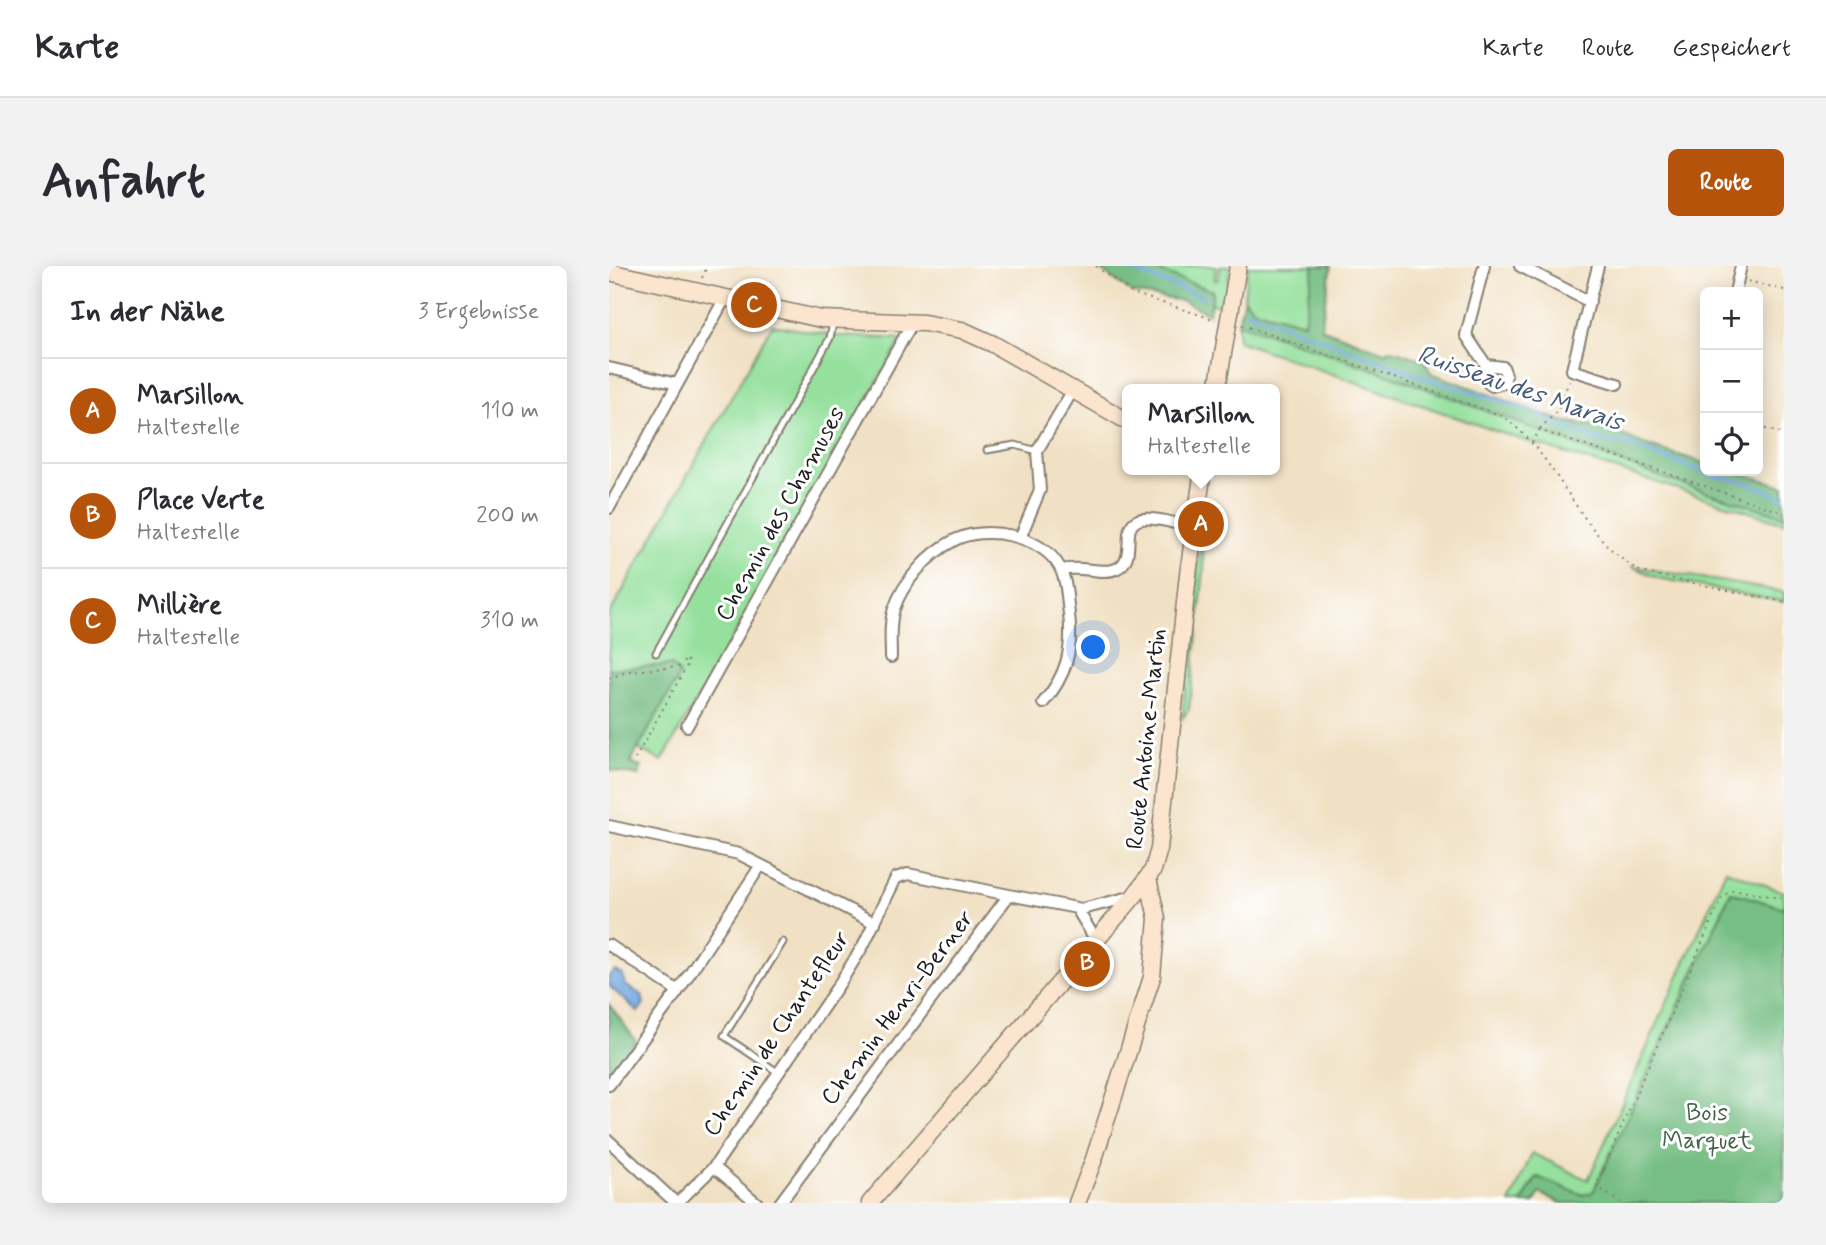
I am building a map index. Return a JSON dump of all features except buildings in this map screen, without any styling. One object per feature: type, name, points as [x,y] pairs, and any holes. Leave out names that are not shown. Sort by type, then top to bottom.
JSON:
[{"type":"street","points":[[1218,384],[1238,266]]},
{"type":"street","points":[[1484,266],[1466,335],[1486,365]]},
{"type":"street","points":[[1520,266],[1590,302]]},
{"type":"street","points":[[1598,266],[1572,370],[1617,384]]},
{"type":"street","points":[[1736,287],[1741,266]]},
{"type":"street","points":[[609,272],[833,320],[939,324],[971,333],[1122,418]]},
{"type":"street","points":[[609,508],[725,298]]},
{"type":"street","name":"Chemin des Chamuses","points":[[687,726],[912,323]]},
{"type":"street","points":[[609,368],[677,384]]},
{"type":"street","points":[[1020,538],[1039,491],[1037,451],[1073,390]]},
{"type":"street","name":"Route Antoine-Martin","points":[[870,1203],[1097,942],[1148,879],[1160,849],[1194,529],[1202,475]]},
{"type":"street","points":[[1062,570],[1077,567],[1112,570],[1120,567],[1125,558],[1131,528],[1144,517],[1156,517],[1194,529]]},
{"type":"street","points":[[891,657],[895,606],[910,579],[927,561],[962,537],[989,534],[1020,538],[1050,554],[1062,570],[1071,634],[1063,675],[1043,703]]},
{"type":"street","name":"Chemin de Chantefleur","points":[[609,826],[729,851],[875,923]]},
{"type":"street","points":[[609,1085],[678,991],[761,865]]},
{"type":"street","name":"Chemin de Chantefleur","points":[[609,1140],[677,1203],[714,1167],[838,986],[875,923],[892,883],[902,874],[1009,895]]},
{"type":"street","points":[[1077,1203],[1094,1159],[1152,976],[1157,918],[1148,879]]},
{"type":"street","points":[[1009,895],[1077,909],[1135,895]]},
{"type":"street","name":"Chemin Henri-Berner","points":[[780,1203],[1009,895]]},
{"type":"street","points":[[1077,909],[1097,942]]},
{"type":"street","points":[[609,945],[678,991]]},
{"type":"street","name":"Chemin de Chantefleur","points":[[714,1167],[757,1203]]},
{"type":"lane","points":[[656,653],[830,338],[833,320]]},
{"type":"lane","points":[[988,450],[1015,445],[1037,451]]},
{"type":"lane","points":[[779,1073],[724,1036],[783,942]]},
{"type":"path","points":[[702,278],[707,266]]},
{"type":"path","points":[[1097,266],[1132,293],[1257,330],[1484,409],[1510,422],[1532,444],[1599,537],[1631,566],[1658,578],[1784,602]]},
{"type":"path","points":[[1738,279],[1784,290]]},
{"type":"path","points":[[1532,444],[1539,430],[1564,398],[1572,370]]},
{"type":"path","points":[[1763,429],[1784,434]]},
{"type":"path","points":[[1539,430],[1784,513]]},
{"type":"path","points":[[609,678],[630,671],[678,667],[687,660],[689,662],[635,759]]},
{"type":"path","points":[[1621,1203],[1596,1186],[1722,897],[1731,890],[1738,890],[1784,899]]},
{"type":"green space","points":[[1096,266],[1144,266],[1213,291],[1209,314],[1184,301],[1132,293]]},
{"type":"green space","points":[[1144,266],[1217,266],[1214,279],[1217,280],[1221,266],[1230,266],[1227,294],[1223,296],[1222,306],[1211,304],[1213,291]]},
{"type":"green space","points":[[1248,266],[1314,266],[1304,323],[1252,309],[1244,298]]},
{"type":"green space","points":[[1314,266],[1331,266],[1321,328],[1387,353],[1389,349],[1424,360],[1431,373],[1562,421],[1607,428],[1648,446],[1700,462],[1700,476],[1750,476],[1784,486],[1784,516],[1668,480],[1394,377],[1238,323],[1244,298],[1253,309],[1304,323]]},
{"type":"green space","points":[[1238,323],[1784,516],[1784,523],[1501,433],[1238,341]]},
{"type":"green space","points":[[772,325],[837,336],[902,339],[662,761],[637,748],[679,674],[609,669],[609,615]]},
{"type":"green space","points":[[1201,534],[1204,570],[1189,709],[1182,719]]},
{"type":"green space","points":[[1631,566],[1784,592],[1784,602],[1658,578]]},
{"type":"green space","points":[[671,665],[680,674],[630,763],[641,767],[638,776],[609,770],[609,669]]},
{"type":"green space","points":[[1726,870],[1784,892],[1784,908],[1731,892],[1593,1193],[1583,1195],[1537,1177],[1521,1203],[1510,1203],[1532,1153],[1588,1180]]},
{"type":"green space","name":"Bois Marquet","points":[[1731,892],[1784,908],[1784,1203],[1561,1203],[1540,1193],[1534,1203],[1521,1203],[1537,1177],[1583,1195],[1593,1192]]},
{"type":"green space","points":[[609,1004],[636,1041],[609,1078]]},
{"type":"water","points":[[615,971],[623,975],[625,985],[642,995],[644,1004],[638,1012],[609,986],[609,975]]},
{"type":"waterway","name":"Ruisseau des Marais","points":[[1120,266],[1204,297]]},
{"type":"waterway","name":"Ruisseau des Marais","points":[[1246,311],[1426,378],[1539,413],[1553,423],[1604,442],[1623,443],[1715,476],[1748,483],[1784,498]]},
{"type":"place","name":"Millière","points":[[754,305]]},
{"type":"place","name":"Marsillon","points":[[1201,524]]},
{"type":"place","name":"Place Verte","points":[[1087,964]]}]
